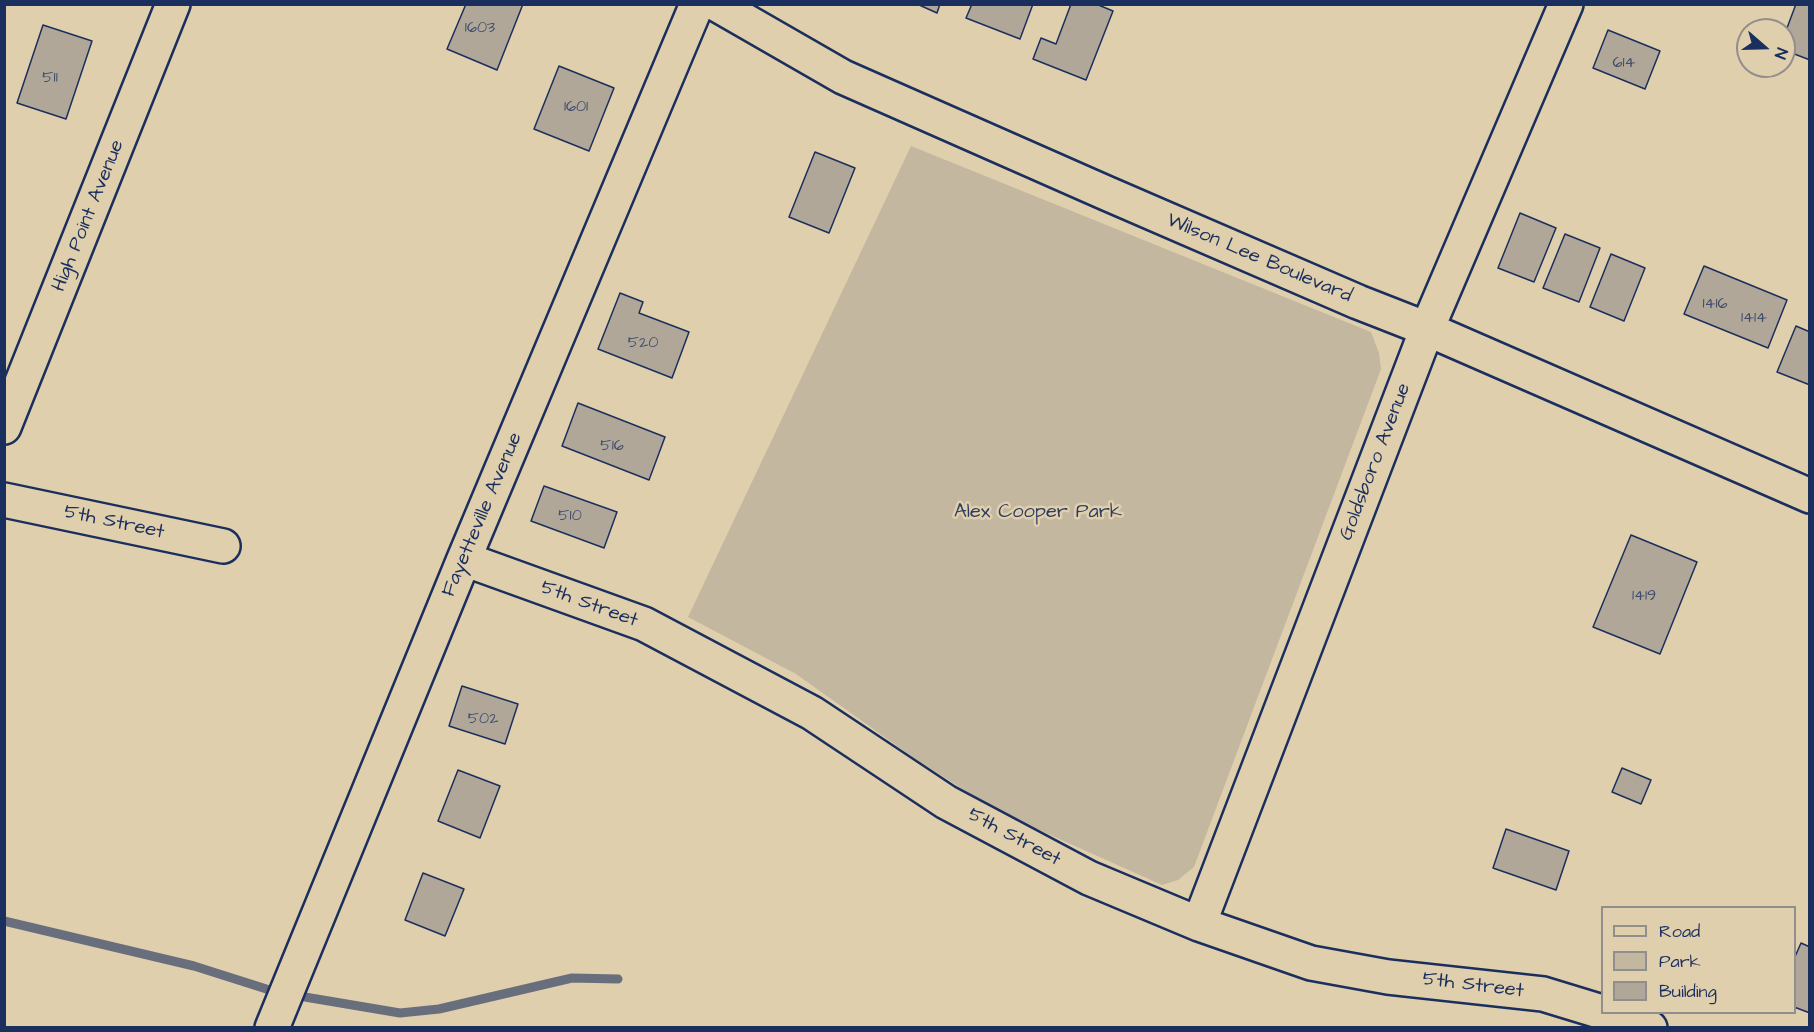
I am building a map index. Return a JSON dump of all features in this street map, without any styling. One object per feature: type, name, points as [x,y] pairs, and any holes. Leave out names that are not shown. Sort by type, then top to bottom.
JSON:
[{"type":"street","name":"High Point Avenue","points":[[4,427],[173,4]]},
{"type":"street","name":"Fayetteville Avenue","points":[[272,1028],[464,560],[698,4]]},
{"type":"street","name":"Wilson Lee Boulevard","points":[[717,4],[843,76],[1106,194],[1358,302],[1427,329],[1809,496]]},
{"type":"street","name":"Goldsboro Avenue","points":[[1199,924],[1427,329],[1566,4]]},
{"type":"street","name":"5th Street","points":[[4,500],[223,546]]},
{"type":"street","name":"5th Street","points":[[464,560],[644,624],[812,713],[946,802],[1089,878],[1199,924],[1311,963],[1388,976],[1543,994],[1601,1011]]},
{"type":"street","name":"5th Street","points":[[1609,1014],[1650,1028]]},
{"type":"green space","name":"Alex Cooper Park","points":[[911,146],[1371,332],[1379,353],[1381,369],[1194,867],[1178,880],[1162,885],[997,811],[914,758],[796,674],[688,617]]},
{"type":"building","points":[[466,4],[523,4],[497,70],[447,49]]},
{"type":"building","points":[[917,4],[940,4],[937,13]]},
{"type":"building","points":[[972,4],[1033,4],[1020,39],[966,18]]},
{"type":"building","points":[[1071,4],[1096,4],[1113,11],[1086,80],[1033,59],[1041,38],[1056,44]]},
{"type":"building","points":[[1796,4],[1810,4],[1810,60],[1796,55],[1796,18],[1791,18]]},
{"type":"building","points":[[43,25],[92,41],[66,119],[17,103]]},
{"type":"building","points":[[1608,30],[1660,51],[1645,89],[1593,68]]},
{"type":"building","points":[[559,66],[614,88],[589,151],[534,129]]},
{"type":"building","points":[[815,152],[855,168],[829,233],[789,217]]},
{"type":"building","points":[[1520,213],[1556,228],[1534,282],[1498,268]]},
{"type":"building","points":[[1565,234],[1600,248],[1579,302],[1543,288]]},
{"type":"building","points":[[1611,254],[1645,268],[1624,321],[1590,307]]},
{"type":"building","points":[[1704,266],[1787,300],[1768,348],[1684,314]]},
{"type":"building","points":[[620,293],[643,302],[639,313],[689,332],[672,378],[598,349]]},
{"type":"building","points":[[1796,326],[1810,332],[1810,385],[1777,372]]},
{"type":"building","points":[[578,403],[665,437],[649,480],[562,446]]},
{"type":"building","points":[[544,486],[617,512],[604,548],[531,521]]},
{"type":"building","points":[[1631,535],[1697,562],[1660,654],[1593,627]]},
{"type":"building","points":[[462,686],[518,704],[505,744],[449,726]]},
{"type":"building","points":[[1622,768],[1651,780],[1641,804],[1612,792]]},
{"type":"building","points":[[458,770],[500,786],[480,838],[438,821]]},
{"type":"building","points":[[1506,829],[1569,851],[1556,890],[1493,868]]},
{"type":"building","points":[[423,873],[464,889],[445,936],[405,920]]},
{"type":"building","points":[[1801,943],[1810,947],[1810,1013],[1796,1008],[1796,954]]},
{"type":"waterway","points":[[4,921],[194,966],[279,993]]},
{"type":"waterway","points":[[293,995],[400,1013],[439,1009],[572,978],[618,979]]}]
